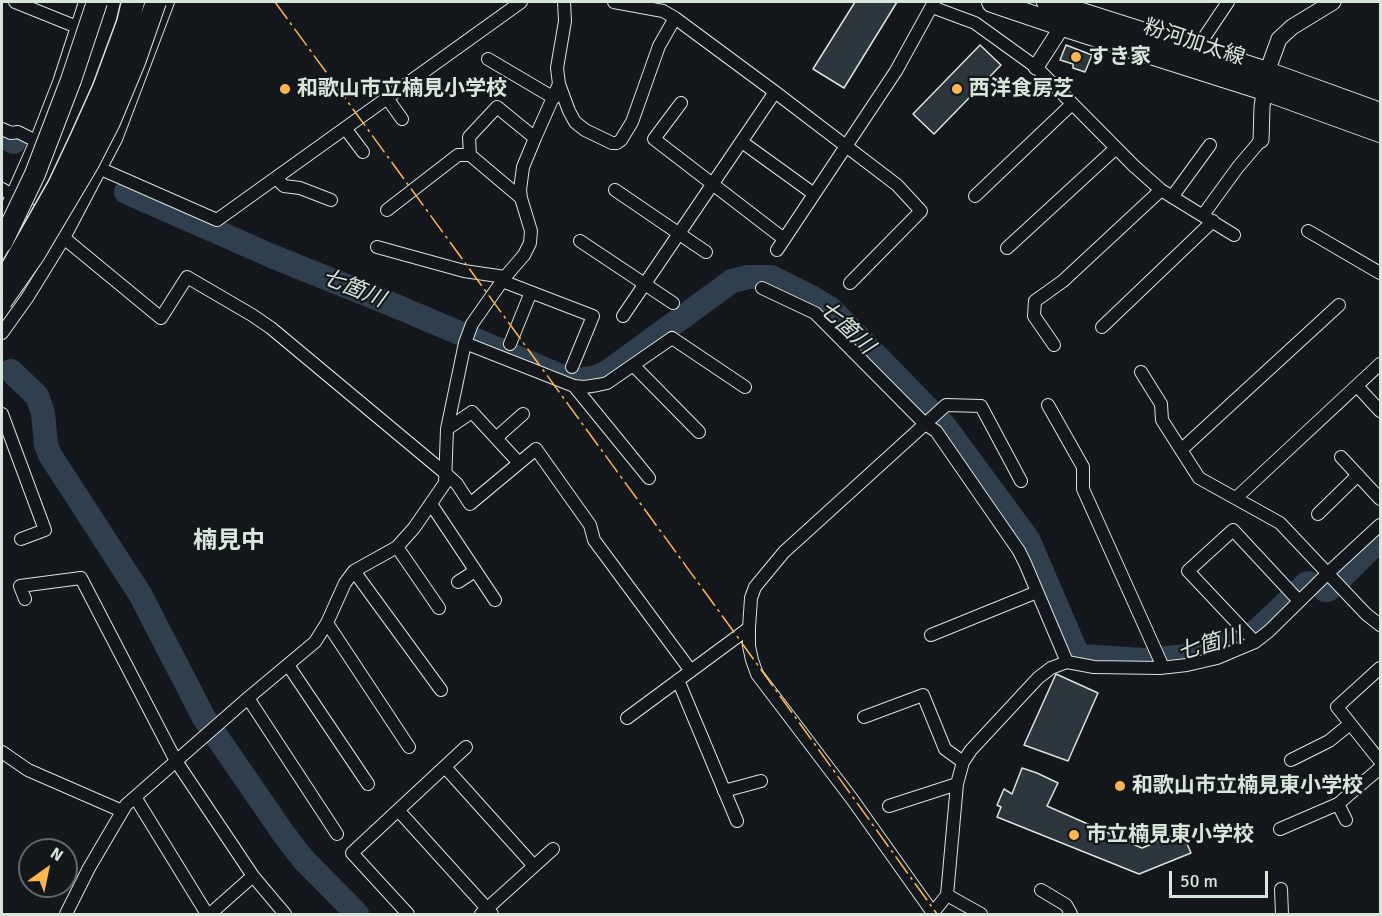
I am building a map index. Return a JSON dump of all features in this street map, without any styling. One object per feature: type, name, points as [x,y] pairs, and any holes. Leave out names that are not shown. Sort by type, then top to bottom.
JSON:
[{"type":"highway","points":[[2,264],[49,180],[76,122],[123,2]]},
{"type":"highway","points":[[2,286],[59,186],[82,138],[104,88],[128,23],[133,2]]},
{"type":"main road","points":[[2,243],[35,174],[71,80],[97,2]]},
{"type":"main road","points":[[2,301],[34,254],[89,163],[110,122],[135,62],[156,2]]},
{"type":"main road","name":"粉河加太線","points":[[992,2],[1071,12]]},
{"type":"main road","name":"粉河加太線","points":[[1047,2],[1191,57],[1380,113]]},
{"type":"main road","name":"粉河加太線","points":[[1266,81],[1380,132]]},
{"type":"street","points":[[15,2],[77,27]]},
{"type":"street","points":[[2,218],[7,192],[36,141],[59,82],[85,2]]},
{"type":"street","points":[[2,333],[27,298],[64,238],[101,169],[116,139],[168,2]]},
{"type":"street","points":[[101,169],[217,220],[521,2]]},
{"type":"street","points":[[564,2],[565,21],[557,68],[559,84],[575,122],[585,130],[612,143],[621,140],[632,122],[659,46],[675,18]]},
{"type":"street","points":[[614,2],[663,11],[675,18],[897,185],[921,211],[850,283]]},
{"type":"street","points":[[1191,57],[1228,2]]},
{"type":"street","points":[[1102,327],[1208,218],[1238,167],[1261,140],[1266,81],[1279,39],[1292,27],[1333,2]]},
{"type":"street","points":[[777,250],[896,71],[933,4],[975,23],[1036,67],[1134,166],[1167,193],[1234,235]]},
{"type":"street","points":[[1036,67],[1071,12]]},
{"type":"street","points":[[488,59],[554,98]]},
{"type":"street","points":[[66,915],[89,867],[126,805],[315,642],[327,623],[345,583],[354,571],[397,547],[445,483],[447,429],[467,337],[472,324],[503,279],[524,255],[530,243],[531,231],[520,198],[523,167],[559,84]]},
{"type":"street","points":[[623,316],[775,92]]},
{"type":"street","points":[[387,98],[402,119]]},
{"type":"street","points":[[681,102],[654,139],[712,186],[784,239]]},
{"type":"street","points":[[975,196],[1072,104]]},
{"type":"street","points":[[470,156],[469,137],[497,108],[534,138]]},
{"type":"street","points":[[345,128],[363,152]]},
{"type":"street","points":[[2,129],[11,133],[18,132],[36,141]]},
{"type":"street","points":[[742,142],[814,194]]},
{"type":"street","points":[[1054,345],[1034,316],[1035,301],[1167,193],[1210,145]]},
{"type":"street","points":[[1007,248],[1116,148]]},
{"type":"street","points":[[387,210],[458,155],[470,156],[520,198]]},
{"type":"street","points":[[276,178],[284,186],[300,188],[331,200]]},
{"type":"street","points":[[615,190],[706,252]]},
{"type":"street","points":[[7,192],[160,318],[187,277],[252,315],[271,328],[445,473],[457,484],[471,504],[536,449],[590,525],[594,540],[691,671]]},
{"type":"street","points":[[1308,231],[1380,273]]},
{"type":"street","points":[[580,241],[673,303]]},
{"type":"street","points":[[377,247],[464,271],[503,279],[592,316],[572,367]]},
{"type":"street","points":[[762,288],[815,313],[932,418],[936,431],[1019,551],[1067,662]]},
{"type":"street","points":[[510,344],[531,292]]},
{"type":"street","points":[[1181,450],[1339,305]]},
{"type":"street","points":[[467,337],[574,386],[584,387],[607,383],[672,338],[745,387]]},
{"type":"street","points":[[1236,498],[1380,364]]},
{"type":"street","points":[[633,365],[699,432]]},
{"type":"street","points":[[1141,372],[1161,404],[1162,420],[1199,478],[1280,523],[1366,614],[1380,625]]},
{"type":"street","points":[[574,386],[649,478]]},
{"type":"street","points":[[1358,386],[1380,411]]},
{"type":"street","points":[[1022,481],[981,406],[946,405],[784,552],[755,587],[751,598],[749,646],[758,674],[852,799],[932,914],[946,895],[957,784],[963,762],[971,750],[1038,678],[1051,668],[1067,662],[1094,666],[1160,661],[1187,665],[1216,658],[1250,637],[1269,631],[1295,596],[1334,580],[1380,525]]},
{"type":"street","points":[[1048,405],[1083,467],[1083,489],[1160,661]]},
{"type":"street","points":[[447,429],[472,412],[519,464]]},
{"type":"street","points":[[2,414],[45,530],[21,539]]},
{"type":"street","points":[[496,438],[523,414]]},
{"type":"street","points":[[1341,457],[1380,499]]},
{"type":"street","points":[[1318,514],[1358,475]]},
{"type":"street","points":[[431,504],[495,600]]},
{"type":"street","points":[[1250,637],[1188,571],[1233,530],[1295,596]]},
{"type":"street","points":[[397,547],[439,608]]},
{"type":"street","points":[[354,571],[441,690]]},
{"type":"street","points":[[458,582],[475,571]]},
{"type":"street","points":[[25,599],[20,586],[81,578],[176,761],[253,876],[285,915]]},
{"type":"street","points":[[931,635],[1037,592]]},
{"type":"street","points":[[327,623],[409,747]]},
{"type":"street","points":[[627,718],[749,628]]},
{"type":"street","points":[[288,665],[368,784]]},
{"type":"street","points":[[1380,668],[1337,707],[1380,761]]},
{"type":"street","points":[[678,680],[737,821]]},
{"type":"street","points":[[864,717],[923,695],[945,749],[963,762]]},
{"type":"street","points":[[248,698],[337,834]]},
{"type":"street","points":[[1291,760],[1329,741],[1350,724]]},
{"type":"street","points":[[408,915],[352,853],[466,747]]},
{"type":"street","points":[[2,752],[28,770],[122,811]]},
{"type":"street","points":[[444,767],[534,866]]},
{"type":"street","points":[[1280,829],[1338,804],[1380,768]]},
{"type":"street","points":[[724,791],[761,781]]},
{"type":"street","points":[[889,806],[957,784]]},
{"type":"street","points":[[135,797],[209,915],[253,876]]},
{"type":"street","points":[[1338,804],[1346,820]]},
{"type":"street","points":[[398,810],[486,913],[553,849]]},
{"type":"street","points":[[1281,889],[1282,915]]},
{"type":"street","points":[[1041,890],[1066,905],[1071,915]]},
{"type":"street","points":[[946,895],[981,915]]},
{"type":"building","points":[[855,2],[897,2],[844,88],[813,69]]},
{"type":"building","name":"西洋食房芝","points":[[980,45],[1001,65],[934,134],[913,114]]},
{"type":"building","name":"すき家","points":[[1066,45],[1092,55],[1085,72],[1073,68],[1073,64],[1060,60]]},
{"type":"building","points":[[1056,674],[1098,693],[1068,761],[1024,745]]},
{"type":"building","points":[[1022,768],[1058,783],[1047,806],[1142,848],[1182,832],[1191,853],[1139,874],[997,817],[1001,807],[997,805],[1004,789],[1012,794]]},
{"type":"waterway","name":"七箇川","points":[[2,136],[14,142]]},
{"type":"waterway","name":"七箇川","points":[[126,192],[274,257],[561,376],[577,380],[593,378],[606,373],[732,281],[748,277],[771,277],[830,308],[944,425],[1028,539],[1076,651],[1081,656],[1143,660],[1188,656],[1234,643],[1258,630],[1309,583]]},
{"type":"waterway","points":[[11,371],[37,396],[43,413],[46,445],[50,455],[140,594],[204,718],[303,859],[357,914]]},
{"type":"waterway","name":"七箇川","points":[[1325,590],[1332,587],[1380,539]]},
{"type":"power","points":[[275,2],[937,914]]},
{"type":"place","name":"すき家","points":[[1076,57]]},
{"type":"place","name":"和歌山市立楠見小学校","points":[[285,89]]},
{"type":"place","name":"西洋食房芝","points":[[957,89]]},
{"type":"place","name":"和歌山市立楠見東小学校","points":[[1120,786]]},
{"type":"place","name":"市立楠見東小学校","points":[[1074,835]]},
{"type":"district","name":"楠見中","points":[[229,542]]}]
